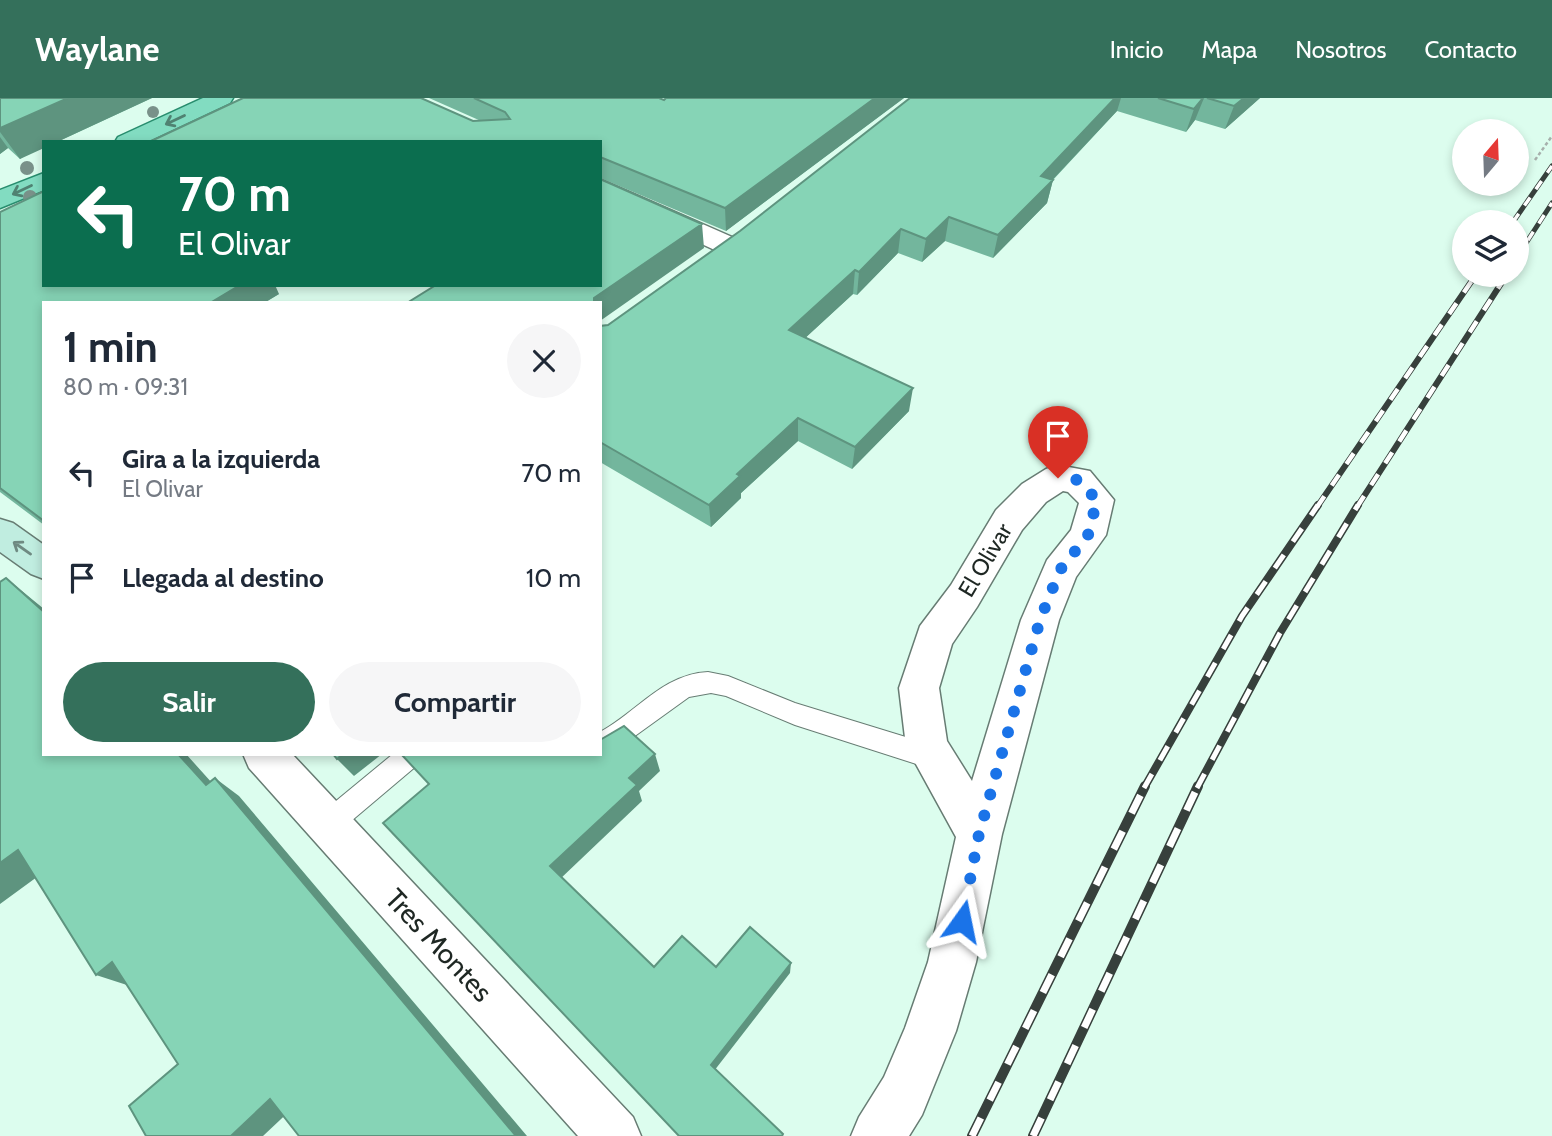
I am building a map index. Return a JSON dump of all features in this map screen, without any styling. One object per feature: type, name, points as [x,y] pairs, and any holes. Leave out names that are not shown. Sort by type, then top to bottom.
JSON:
[{"type":"main road","points":[[131,140],[222,98]]},
{"type":"main road","points":[[180,140],[245,109]]},
{"type":"main road","points":[[0,200],[42,181]]},
{"type":"main road","points":[[0,224],[42,205]]},
{"type":"street","points":[[602,188],[729,246]]},
{"type":"street","points":[[708,261],[751,229]]},
{"type":"street","name":"El Olivar","points":[[878,1136],[903,1096],[937,1008],[967,901],[979,834],[1040,620],[1060,570],[1088,535],[1097,500],[1078,480],[1058,478],[1034,493],[1009,520],[964,596],[934,638],[919,688],[927,746],[979,834]]},
{"type":"street","points":[[0,533],[42,563]]},
{"type":"street","name":"Tres Montes","points":[[266,756],[614,1136]]},
{"type":"lane","points":[[602,743],[617,737],[655,704],[681,688],[698,683],[718,683],[774,707],[898,744],[934,758]]},
{"type":"lane","points":[[328,824],[410,756]]},
{"type":"path","points":[[1535,160],[1552,136]]},
{"type":"shaded area","points":[[0,98],[1552,98],[1552,1136],[0,1136]]},
{"type":"building","points":[[0,98],[68,98],[0,128]]},
{"type":"building","points":[[243,98],[421,98],[473,121],[510,119],[505,112],[474,98],[875,98],[725,208],[602,158],[602,140],[153,140]]},
{"type":"building","points":[[910,98],[1115,98],[1041,176],[1053,180],[998,235],[949,217],[926,239],[901,229],[859,272],[855,270],[789,330],[913,388],[855,447],[798,418],[737,474],[740,476],[709,505],[602,443],[602,326],[608,325],[740,231]]},
{"type":"building","points":[[1158,98],[1203,98],[1194,109]]},
{"type":"building","points":[[1207,98],[1244,98],[1234,106]]},
{"type":"building","points":[[602,180],[702,224],[594,298],[594,301],[410,301],[433,287],[602,287]]},
{"type":"building","points":[[42,192],[42,287],[237,287],[213,301],[42,301],[42,520],[0,488],[0,212]]},
{"type":"building","points":[[6,578],[42,610],[42,756],[180,756],[206,785],[215,778],[516,1136],[299,1136],[270,1099],[231,1136],[146,1136],[129,1106],[178,1064],[112,962],[96,975],[18,850],[0,863],[0,582]]},
{"type":"building","points":[[624,726],[655,754],[629,778],[637,785],[550,866],[654,967],[682,936],[716,967],[750,927],[791,963],[711,1065],[783,1134],[782,1136],[679,1136],[383,823],[429,784],[403,756],[602,756],[602,739]]},
{"type":"railway","points":[[1521,210],[1552,166]]},
{"type":"railway","points":[[1529,238],[1552,203]]},
{"type":"railway","points":[[1317,507],[1468,287]]},
{"type":"railway","points":[[1357,507],[1499,287]]},
{"type":"railway","points":[[1144,788],[1242,616],[1318,505]]},
{"type":"railway","points":[[1197,787],[1280,633],[1358,505]]},
{"type":"railway","points":[[1033,1136],[1197,787]]},
{"type":"railway","points":[[972,1136],[1144,788]]},
{"type":"route","points":[[962,921],[979,834],[1040,620],[1060,570],[1088,535],[1097,500],[1078,480],[1058,478]]}]
